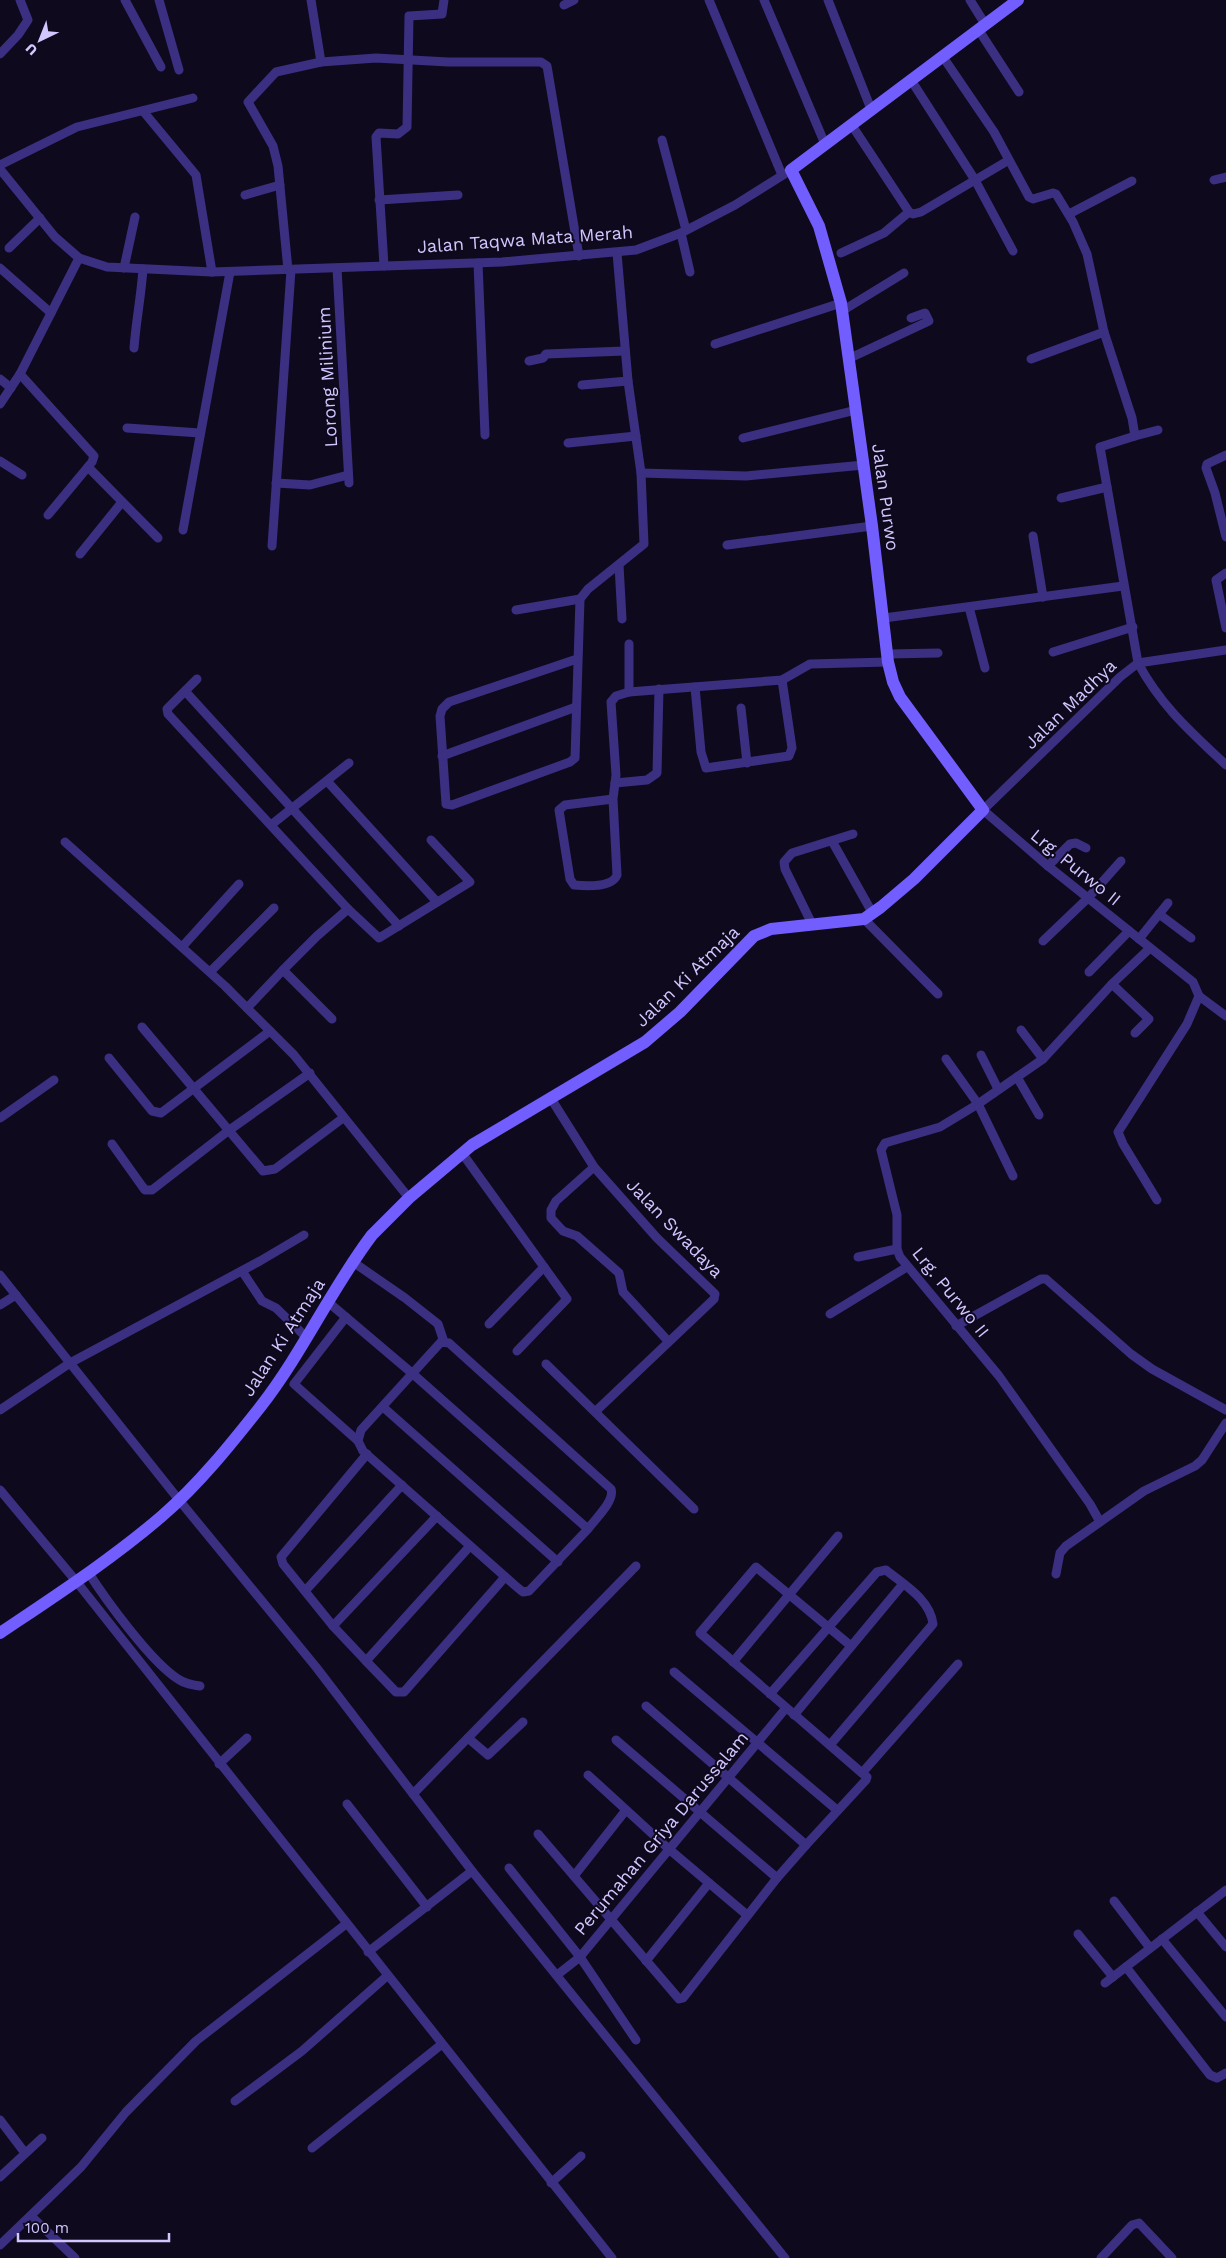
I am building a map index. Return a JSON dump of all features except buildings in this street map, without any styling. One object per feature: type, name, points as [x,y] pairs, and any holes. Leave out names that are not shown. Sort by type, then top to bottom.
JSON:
[{"type":"street","points":[[0,54],[18,35],[28,20],[20,0]]},
{"type":"street","points":[[125,0],[161,67]]},
{"type":"street","points":[[159,0],[179,70]]},
{"type":"street","points":[[311,0],[321,62]]},
{"type":"street","points":[[384,266],[376,137],[379,133],[398,134],[407,127],[409,16],[442,14],[444,0]]},
{"type":"street","points":[[564,6],[574,0]]},
{"type":"street","points":[[709,0],[787,173]]},
{"type":"street","points":[[764,0],[825,144]]},
{"type":"street","points":[[828,0],[871,109]]},
{"type":"street","points":[[970,0],[982,27],[1019,92]]},
{"type":"street","name":"Jalan Taqwa Mata Merah","points":[[0,167],[66,248],[79,258],[93,264],[143,270],[230,272],[478,263],[617,253],[645,248],[684,232],[735,205],[787,173],[1018,0]]},
{"type":"street","points":[[943,56],[994,132],[1029,198],[1034,199],[1053,193],[1069,214],[1087,254],[1104,332],[1132,418],[1134,436]]},
{"type":"street","points":[[272,546],[289,270],[278,166],[272,146],[248,102],[276,72],[321,62],[376,58],[541,62],[547,66],[579,256]]},
{"type":"street","points":[[911,80],[975,180],[1013,251]]},
{"type":"street","points":[[0,167],[76,126],[193,98]]},
{"type":"street","points":[[143,111],[196,176],[212,272]]},
{"type":"street","points":[[851,124],[909,212],[913,214],[921,212],[1009,160]]},
{"type":"street","points":[[662,140],[684,232],[690,272]]},
{"type":"street","name":"Jalan Purwo","points":[[787,173],[819,226],[841,307],[864,465],[888,658],[900,697],[983,810]]},
{"type":"street","points":[[1214,180],[1226,177]]},
{"type":"street","points":[[1069,214],[1132,181]]},
{"type":"street","points":[[245,195],[280,185]]},
{"type":"street","points":[[379,200],[458,195]]},
{"type":"street","points":[[841,253],[884,232],[909,212]]},
{"type":"street","points":[[124,268],[135,217]]},
{"type":"street","points":[[10,248],[40,218]]},
{"type":"street","points":[[577,659],[449,702],[442,709],[440,716],[446,804],[452,805],[572,760],[576,754],[580,599],[588,589],[641,547],[645,540],[642,473],[628,381],[617,253]]},
{"type":"street","points":[[0,404],[20,374],[79,258]]},
{"type":"street","points":[[478,263],[484,435]]},
{"type":"street","points":[[0,268],[51,313]]},
{"type":"street","name":"Lorong Milinium","points":[[276,483],[313,485],[349,479],[337,268]]},
{"type":"street","points":[[134,348],[136,318],[141,308],[143,270]]},
{"type":"street","points":[[183,530],[230,272]]},
{"type":"street","points":[[715,344],[841,307],[904,273]]},
{"type":"street","points":[[848,359],[929,321],[925,313],[911,318]]},
{"type":"street","points":[[1031,359],[1104,332]]},
{"type":"street","points":[[529,360],[543,358],[546,354],[626,351]]},
{"type":"street","points":[[20,374],[91,452],[94,458],[48,516]]},
{"type":"street","points":[[0,379],[11,388]]},
{"type":"street","points":[[582,385],[628,381]]},
{"type":"street","points":[[743,438],[856,410]]},
{"type":"street","points":[[128,428],[200,433]]},
{"type":"street","points":[[1158,430],[1100,446],[1138,663],[1153,690],[1175,718],[1226,765]]},
{"type":"street","points":[[568,443],[636,436]]},
{"type":"street","points":[[1226,455],[1208,464],[1206,468],[1215,493],[1226,537]]},
{"type":"street","points":[[0,461],[22,475]]},
{"type":"street","points":[[642,473],[746,476],[864,465]]},
{"type":"street","points":[[88,467],[158,538]]},
{"type":"street","points":[[1061,498],[1107,487]]},
{"type":"street","points":[[80,554],[122,502]]},
{"type":"street","points":[[727,544],[872,526]]},
{"type":"street","points":[[1033,536],[1043,597]]},
{"type":"street","points":[[619,565],[622,619]]},
{"type":"street","points":[[1226,573],[1217,578],[1216,581],[1226,628]]},
{"type":"street","points":[[884,618],[1123,586]]},
{"type":"street","points":[[516,610],[580,599]]},
{"type":"street","points":[[969,608],[985,668]]},
{"type":"street","points":[[1053,652],[1133,627]]},
{"type":"street","points":[[629,644],[629,692]]},
{"type":"street","name":"Jalan Madhya","points":[[983,810],[1120,677],[1138,663],[1226,650]]},
{"type":"street","points":[[613,799],[565,805],[559,810],[570,879],[574,885],[608,884],[616,879],[613,799],[615,783],[611,702],[616,696],[629,692],[659,689],[782,680],[810,664],[938,653]]},
{"type":"street","points":[[197,679],[167,709],[168,714],[348,909],[379,938],[470,882],[431,840]]},
{"type":"street","points":[[695,687],[704,768],[787,757],[791,752],[782,680]]},
{"type":"street","points":[[615,783],[647,780],[657,773],[659,689]]},
{"type":"street","points":[[185,692],[399,926]]},
{"type":"street","points":[[442,756],[576,707]]},
{"type":"street","points":[[741,708],[747,763]]},
{"type":"street","points":[[271,826],[349,763]]},
{"type":"street","points":[[327,780],[437,902]]},
{"type":"street","points":[[868,916],[914,879],[983,810]]},
{"type":"street","name":"Lrg. Purwo II","points":[[983,810],[1048,866],[1193,982],[1199,996],[1226,1016]]},
{"type":"street","points":[[812,924],[785,870],[784,862],[792,853],[853,834]]},
{"type":"street","points":[[832,841],[868,916],[938,994]]},
{"type":"street","points":[[65,842],[210,972],[270,1031],[310,1073],[343,1118],[409,1198]]},
{"type":"street","points":[[1048,866],[1070,844],[1076,843],[1086,848]]},
{"type":"street","points":[[1043,941],[1088,898],[1121,861]]},
{"type":"street","points":[[182,947],[239,884]]},
{"type":"street","points":[[1139,938],[1168,903]]},
{"type":"street","points":[[210,972],[274,908]]},
{"type":"street","points":[[247,1008],[317,936],[348,909]]},
{"type":"street","points":[[1158,914],[1191,938]]},
{"type":"street","name":"Jalan Ki Atmaja","points":[[0,1633],[81,1577],[162,1516],[179,1500],[261,1406],[307,1338],[353,1262],[372,1235],[409,1198],[462,1153],[491,1132],[645,1042],[686,1005],[754,936],[771,928],[868,916]]},
{"type":"street","points":[[1089,972],[1130,931]]},
{"type":"street","name":"Lrg. Purwo II","points":[[1100,1522],[1035,1425],[999,1376],[907,1267],[897,1249],[899,1226],[881,1150],[883,1144],[940,1127],[978,1104],[1043,1058],[1112,984],[1150,948]]},
{"type":"street","points":[[283,970],[332,1019]]},
{"type":"street","points":[[1112,984],[1149,1019],[1135,1033]]},
{"type":"street","points":[[1157,1200],[1122,1144],[1118,1132],[1187,1024],[1199,996]]},
{"type":"street","points":[[142,1028],[194,1087],[260,1169],[267,1172],[275,1169],[343,1118]]},
{"type":"street","points":[[1021,1030],[1043,1058]]},
{"type":"street","points":[[109,1058],[149,1107],[158,1114],[164,1112],[194,1087],[270,1031]]},
{"type":"street","points":[[981,1055],[998,1089]]},
{"type":"street","points":[[946,1059],[978,1104],[1013,1176]]},
{"type":"street","points":[[112,1144],[145,1190],[152,1190],[228,1131],[310,1073]]},
{"type":"street","points":[[1017,1077],[1038,1115]]},
{"type":"street","points":[[0,1118],[54,1080]]},
{"type":"street","name":"Jalan Swadaya","points":[[550,1097],[594,1167],[657,1238],[714,1291],[714,1299],[596,1411]]},
{"type":"street","points":[[462,1153],[567,1299],[517,1351]]},
{"type":"street","points":[[594,1167],[556,1200],[551,1210],[551,1218],[563,1232],[577,1236],[619,1273],[623,1292],[668,1341]]},
{"type":"street","points":[[0,1410],[70,1363],[242,1271],[304,1235]]},
{"type":"street","points":[[858,1257],[897,1249]]},
{"type":"street","points":[[353,1262],[405,1298],[438,1324],[444,1342]]},
{"type":"street","points":[[490,1324],[544,1267]]},
{"type":"street","points":[[830,1314],[907,1267]]},
{"type":"street","points":[[242,1271],[262,1301],[276,1308],[307,1338]]},
{"type":"street","points":[[0,1274],[179,1500],[316,1667],[472,1870],[785,2258]]},
{"type":"street","points":[[956,1326],[1041,1279],[1046,1280],[1131,1354],[1152,1369],[1226,1410]]},
{"type":"street","points":[[0,1305],[16,1295]]},
{"type":"street","points":[[328,1302],[413,1374],[588,1529]]},
{"type":"street","points":[[346,1317],[294,1384],[358,1441],[367,1454],[526,1593],[588,1529],[612,1495],[611,1489],[449,1343],[438,1344],[361,1430],[358,1441]]},
{"type":"street","points":[[546,1364],[694,1509]]},
{"type":"street","points":[[383,1407],[558,1562]]},
{"type":"street","points":[[1056,1574],[1060,1553],[1144,1491],[1195,1466],[1202,1460],[1226,1423]]},
{"type":"street","points":[[367,1454],[282,1554],[282,1564],[333,1626],[396,1692],[404,1692],[505,1576]]},
{"type":"street","points":[[305,1591],[402,1485]]},
{"type":"street","points":[[0,1490],[120,1616],[165,1669],[179,1680],[200,1686]]},
{"type":"street","points":[[333,1626],[437,1516]]},
{"type":"street","points":[[734,1662],[838,1536]]},
{"type":"street","points":[[366,1661],[470,1546]]},
{"type":"street","points":[[413,1794],[636,1566]]},
{"type":"street","points":[[538,1834],[678,1999],[682,2000],[777,1878],[867,1778],[700,1632],[756,1568],[851,1646]]},
{"type":"street","points":[[770,1694],[877,1572],[886,1570],[903,1584],[929,1608],[933,1624],[830,1744]]},
{"type":"street","points":[[81,1577],[346,1924],[372,1950],[387,1976],[442,2044],[557,2177],[612,2258]]},
{"type":"street","points":[[794,1715],[903,1584]]},
{"type":"street","points":[[862,1773],[958,1664]]},
{"type":"street","points":[[674,1672],[837,1810]]},
{"type":"street","points":[[646,1706],[806,1845]]},
{"type":"street","name":"Perumahan Griya Darussalam","points":[[558,1975],[567,1970],[577,1960],[786,1708]]},
{"type":"street","points":[[468,1738],[488,1756],[523,1722]]},
{"type":"street","points":[[221,1762],[247,1738]]},
{"type":"street","points":[[616,1740],[777,1878]]},
{"type":"street","points":[[588,1775],[670,1850],[747,1916]]},
{"type":"street","points":[[347,1804],[427,1907]]},
{"type":"street","points":[[574,1876],[626,1810]]},
{"type":"street","points":[[509,1868],[636,2040]]},
{"type":"street","points":[[372,1950],[472,1870]]},
{"type":"street","points":[[646,1961],[709,1883]]},
{"type":"street","points":[[1105,1983],[1226,1890]]},
{"type":"street","points":[[1114,1901],[1150,1948]]},
{"type":"street","points":[[1197,1912],[1226,1947]]},
{"type":"street","points":[[0,2245],[81,2167],[126,2112],[196,2040],[346,1924]]},
{"type":"street","points":[[1078,1934],[1113,1977]]},
{"type":"street","points":[[1162,1939],[1226,2017]]},
{"type":"street","points":[[1126,1967],[1210,2075],[1217,2078],[1226,2073]]},
{"type":"street","points":[[235,2101],[302,2051],[387,1976]]},
{"type":"street","points":[[312,2148],[442,2044]]},
{"type":"street","points":[[0,2120],[26,2154]]},
{"type":"street","points":[[0,2177],[42,2138]]},
{"type":"street","points":[[557,2177],[581,2156]]},
{"type":"street","points":[[31,2216],[74,2258]]},
{"type":"street","points":[[1107,2256],[1132,2224],[1139,2223],[1143,2224],[1172,2258]]}]
